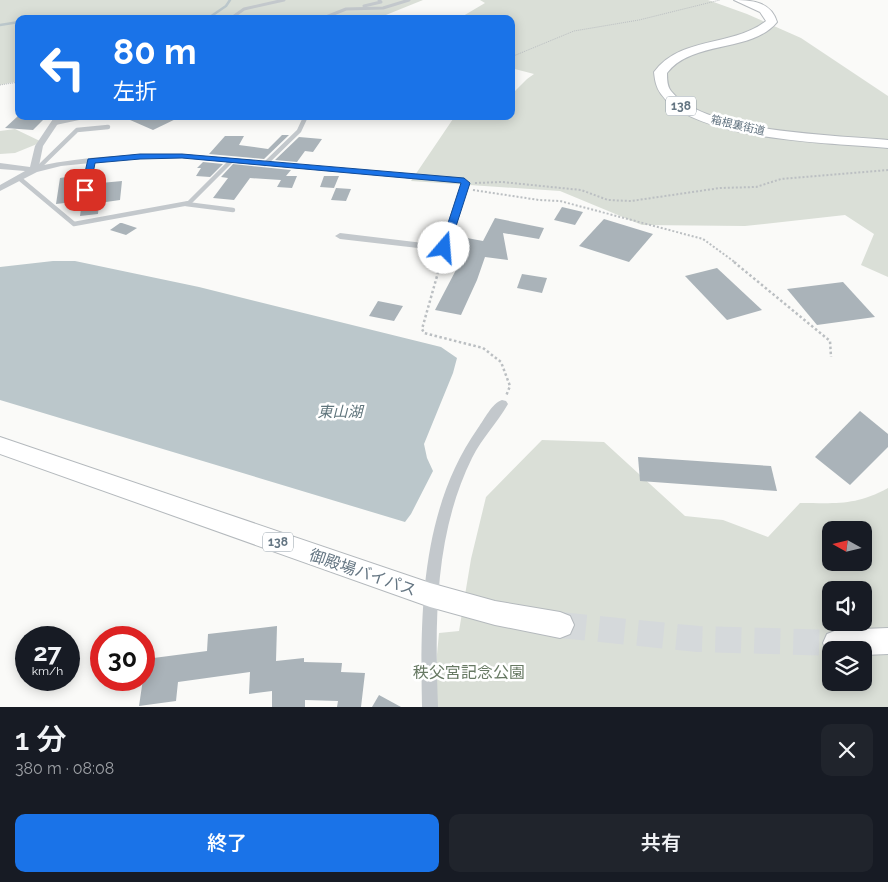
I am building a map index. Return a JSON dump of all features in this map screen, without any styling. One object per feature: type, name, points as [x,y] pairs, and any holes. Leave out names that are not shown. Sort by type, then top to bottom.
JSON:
[{"type":"highway","name":"箱根裏街道","points":[[739,0],[754,5],[768,13],[772,22],[770,26],[746,36],[690,52],[671,60],[661,70],[659,76],[664,90],[670,98],[709,119],[744,129],[888,144]]},
{"type":"highway","name":"御殿場バイパス","points":[[0,445],[430,595],[496,613],[560,625]]},
{"type":"highway","points":[[872,642],[888,641]]},
{"type":"street","points":[[36,169],[39,146],[57,120]]},
{"type":"street","points":[[0,166],[36,169],[61,164],[140,156],[182,156],[464,180],[465,186],[444,248],[340,236]]},
{"type":"street","points":[[0,188],[36,169]]},
{"type":"street","points":[[430,707],[428,642],[430,595],[436,549],[448,503],[463,464],[481,433],[502,404]]},
{"type":"lane","points":[[236,15],[244,9],[284,0]]},
{"type":"lane","points":[[331,15],[349,7],[381,2],[379,0]]},
{"type":"lane","points":[[346,9],[383,8],[409,0]]},
{"type":"lane","points":[[265,164],[299,131],[304,120]]},
{"type":"lane","points":[[36,169],[77,130],[108,127]]},
{"type":"lane","points":[[85,190],[91,161]]},
{"type":"lane","points":[[19,178],[74,224],[189,203],[232,161]]},
{"type":"lane","points":[[184,204],[233,210]]},
{"type":"path","points":[[515,55],[574,31],[638,20],[720,0]]},
{"type":"path","points":[[0,85],[15,83]]},
{"type":"path","points":[[465,186],[502,182],[581,190],[608,200],[631,201],[720,188],[756,187],[781,179],[888,170]]},
{"type":"path","points":[[465,186],[539,200],[560,201],[703,239],[740,266],[830,341],[831,357]]},
{"type":"path","points":[[444,248],[422,329],[424,333],[483,348],[501,362],[510,386],[502,404]]},
{"type":"green space","points":[[0,0],[423,0],[386,15],[15,15],[15,82],[0,85]]},
{"type":"green space","points":[[480,0],[708,0],[747,14],[801,38],[888,96],[888,277],[861,265],[874,234],[845,215],[745,226],[642,225],[560,191],[411,181],[452,120],[515,120],[515,91],[534,74],[515,69],[515,15],[465,15],[485,3]]},
{"type":"green space","points":[[15,129],[42,142],[15,153],[0,154],[0,131]]},
{"type":"green space","name":"秩父宮記念公園","points":[[542,440],[604,442],[685,516],[723,520],[768,537],[800,503],[855,501],[888,488],[888,707],[435,707],[434,686],[439,633],[459,631],[471,559],[486,497]]},
{"type":"water","name":"東山湖","points":[[53,261],[75,261],[199,287],[441,347],[457,358],[453,373],[424,444],[427,458],[433,471],[411,514],[405,522],[0,400],[0,267]]},
{"type":"building","points":[[15,119],[43,120],[33,130],[5,128]]},
{"type":"building","points":[[130,120],[174,120],[153,130]]},
{"type":"building","points":[[282,135],[289,135],[264,159],[209,154],[225,136],[244,136],[239,145],[268,149]]},
{"type":"building","points":[[299,137],[322,139],[313,152],[305,151],[297,162],[275,160]]},
{"type":"building","points":[[203,162],[223,164],[210,177],[196,176],[201,168],[197,168]]},
{"type":"building","points":[[233,164],[291,170],[286,176],[297,176],[292,188],[277,187],[281,180],[250,178],[234,200],[213,198],[228,178],[221,177]]},
{"type":"building","points":[[73,176],[71,186],[82,185],[81,191],[85,194],[88,192],[90,184],[122,181],[120,200],[99,203],[98,214],[80,216],[82,201],[56,204],[60,178]]},
{"type":"building","points":[[324,176],[339,176],[334,188],[320,187]]},
{"type":"building","points":[[336,188],[351,189],[346,201],[331,200]]},
{"type":"building","points":[[562,207],[583,212],[575,225],[554,220]]},
{"type":"building","points":[[495,218],[544,228],[539,239],[503,233],[508,260],[485,257],[461,315],[435,310],[457,268],[455,267],[467,238],[483,241]]},
{"type":"building","points":[[604,219],[653,234],[629,262],[579,246]]},
{"type":"building","points":[[120,223],[137,228],[126,235],[110,230]]},
{"type":"building","points":[[717,268],[762,310],[727,320],[685,276]]},
{"type":"building","points":[[522,274],[547,278],[542,293],[517,288]]},
{"type":"building","points":[[843,282],[875,317],[817,325],[787,289]]},
{"type":"building","points":[[378,301],[403,306],[394,321],[369,316]]},
{"type":"building","points":[[860,411],[888,434],[888,447],[850,485],[815,457]]},
{"type":"building","points":[[638,457],[771,466],[777,491],[640,481]]},
{"type":"building","points":[[277,626],[276,661],[304,658],[304,662],[342,663],[341,672],[365,673],[361,707],[337,707],[338,701],[305,700],[305,707],[272,707],[272,691],[249,694],[250,672],[178,682],[176,701],[139,706],[141,691],[155,691],[155,658],[207,651],[208,634]]},
{"type":"building","points":[[379,695],[401,707],[372,707]]},
{"type":"waterway","points":[[213,15],[226,6],[230,0]]},
{"type":"waterway","points":[[0,25],[15,23]]},
{"type":"tunnel","points":[[560,625],[698,639],[822,643]]},
{"type":"route","points":[[85,190],[91,161],[140,156],[182,156],[464,180],[466,183],[444,248]]}]
